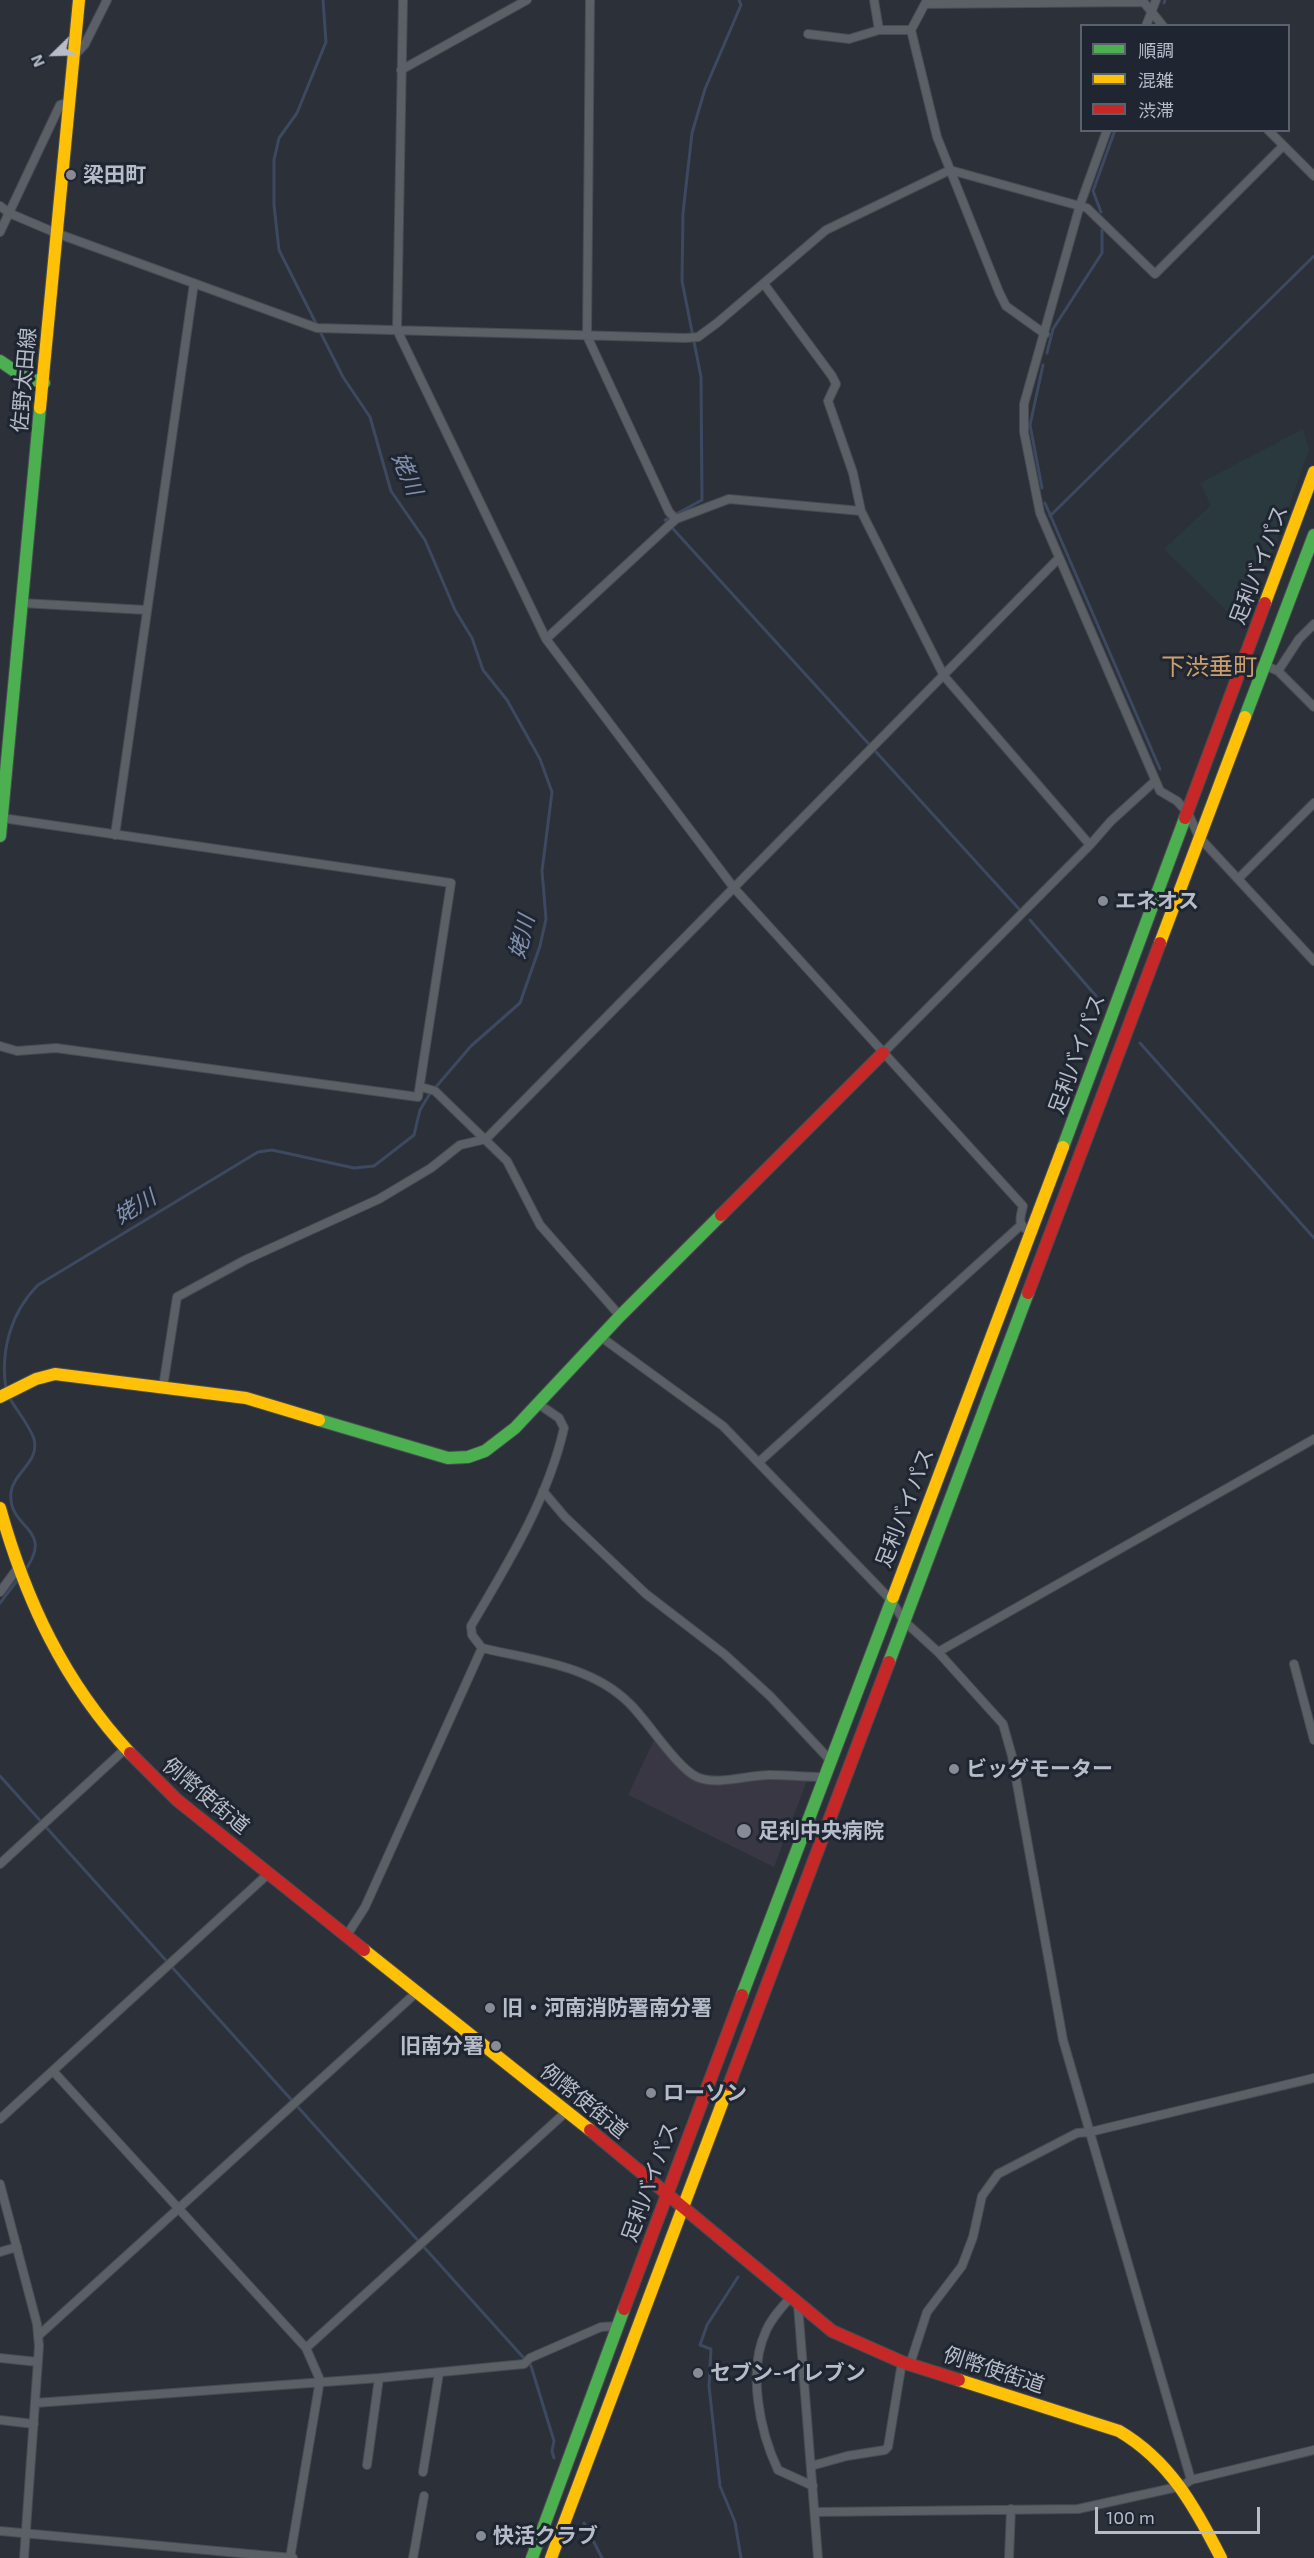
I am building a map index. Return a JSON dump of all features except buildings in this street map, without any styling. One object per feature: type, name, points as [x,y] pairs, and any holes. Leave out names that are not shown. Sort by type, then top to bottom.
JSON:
[{"type":"main road","name":"佐野太田線","points":[[0,836],[79,0]]},
{"type":"main road","points":[[0,361],[22,376],[44,383]]},
{"type":"main road","name":"足利バイパス","points":[[532,2558],[667,2192],[891,1600],[1026,1230],[1188,813],[1314,472]]},
{"type":"main road","name":"足利バイパス","points":[[551,2558],[1314,535]]},
{"type":"main road","points":[[0,1397],[36,1379],[55,1374],[163,1387],[262,1401],[425,1452],[462,1459],[474,1457],[498,1444],[620,1316],[883,1053]]},
{"type":"main road","name":"例幣使街道","points":[[0,1508],[20,1576],[39,1623],[65,1671],[102,1724],[124,1750],[177,1800],[667,2192],[794,2301],[846,2338],[906,2363],[1119,2431],[1134,2439],[1187,2483],[1221,2558]]},
{"type":"street","points":[[74,56],[85,44],[107,0]]},
{"type":"street","points":[[402,0],[397,330],[546,639],[734,888],[1023,1206],[1019,1221],[1026,1230],[759,1462]]},
{"type":"street","points":[[400,70],[527,0]]},
{"type":"street","points":[[590,0],[587,336],[669,512],[676,519]]},
{"type":"street","points":[[874,0],[879,30]]},
{"type":"street","points":[[1147,24],[1156,0]]},
{"type":"street","points":[[1045,334],[1006,306],[938,137],[911,30],[926,2],[1143,1],[1162,24]]},
{"type":"street","points":[[808,34],[849,39],[879,30],[911,30]]},
{"type":"street","points":[[0,232],[60,105],[69,102]]},
{"type":"street","points":[[1106,132],[1080,205],[1023,418],[1040,513],[1160,792],[1177,801],[1188,813],[1199,837],[1314,961]]},
{"type":"street","points":[[1270,132],[1314,176]]},
{"type":"street","points":[[0,206],[9,213],[56,233],[317,328],[698,337],[826,230],[950,170],[1087,208],[1155,274],[1283,146]]},
{"type":"street","points":[[115,835],[194,283]]},
{"type":"street","points":[[764,284],[836,384],[828,401],[853,473],[861,511],[944,676],[1090,845]]},
{"type":"street","points":[[546,639],[676,519],[729,499],[861,511]]},
{"type":"street","points":[[163,1387],[177,1297],[244,1260],[379,1199],[431,1168],[460,1145],[486,1139],[1059,558]]},
{"type":"street","points":[[22,603],[146,610]]},
{"type":"street","points":[[1278,671],[1299,639],[1314,624]]},
{"type":"street","points":[[1264,665],[1278,671],[1314,707]]},
{"type":"street","points":[[883,1053],[1090,845],[1111,821],[1155,781]]},
{"type":"street","points":[[1239,878],[1314,803]]},
{"type":"street","points":[[0,1046],[17,1051],[56,1048],[418,1097],[451,883],[2,818]]},
{"type":"street","points":[[421,1087],[435,1091],[507,1161],[540,1225],[620,1316]]},
{"type":"street","points":[[601,1337],[723,1426],[891,1600],[904,1621],[938,1652],[1003,1724],[1012,1756],[1063,2040],[1187,2483]]},
{"type":"street","points":[[537,1403],[559,1418],[564,1428],[543,1491],[508,1563],[471,1626],[472,1635],[482,1648],[585,1673],[609,1686],[630,1703],[657,1738],[696,1776],[711,1780],[769,1775],[824,1778]]},
{"type":"street","points":[[938,1652],[1314,1439]]},
{"type":"street","points":[[543,1491],[565,1516],[646,1594],[724,1654],[830,1760]]},
{"type":"street","points":[[0,1592],[20,1576]]},
{"type":"street","points":[[347,1935],[365,1907],[482,1648]]},
{"type":"street","points":[[1294,1664],[1314,1740]]},
{"type":"street","points":[[0,1864],[124,1750]]},
{"type":"street","points":[[0,2119],[268,1874]]},
{"type":"street","points":[[38,2337],[417,1992]]},
{"type":"street","points":[[0,2531],[291,2558],[320,2380],[306,2348],[53,2071]]},
{"type":"street","points":[[811,2466],[847,2456],[885,2451],[888,2447],[906,2363],[927,2312],[962,2266],[973,2237],[982,2196],[998,2174],[1077,2133],[1090,2132],[1314,2078]]},
{"type":"street","points":[[306,2348],[566,2112]]},
{"type":"street","points":[[0,2186],[38,2337],[24,2558]]},
{"type":"street","points":[[0,2252],[17,2247]]},
{"type":"street","points":[[794,2301],[816,2512],[818,2558]]},
{"type":"street","points":[[794,2301],[771,2321],[762,2341],[758,2375],[761,2421],[778,2470],[813,2486]]},
{"type":"street","points":[[35,2403],[320,2380],[439,2373],[527,2361],[601,2327],[618,2326]]},
{"type":"street","points":[[0,2358],[38,2362]]},
{"type":"street","points":[[423,2472],[439,2373]]},
{"type":"street","points":[[367,2465],[379,2378]]},
{"type":"street","points":[[0,2420],[34,2424]]},
{"type":"street","points":[[816,2512],[1078,2509],[1314,2450]]},
{"type":"street","points":[[413,2558],[424,2496]]},
{"type":"street","points":[[1009,2558],[1011,2509]]},
{"type":"shaded area","points":[[1303,429],[1309,450],[1270,559],[1266,562],[1241,625],[1164,549],[1211,505],[1200,483]]},
{"type":"shaded area","name":"足利中央病院","points":[[655,1738],[688,1770],[705,1779],[808,1778],[774,1867],[628,1795]]},
{"type":"waterway","name":"姥川","points":[[6,1389],[5,1361],[10,1333],[21,1307],[38,1285],[258,1152],[272,1150],[354,1168],[374,1166],[414,1135],[420,1110],[429,1095],[471,1046],[520,1003],[540,946],[546,919],[542,871],[552,792],[540,759],[507,700],[483,670],[472,638],[455,610],[425,540],[391,491],[370,417],[343,377],[279,250],[274,205],[274,160],[279,138],[297,113],[326,42],[323,0]]},
{"type":"waterway","points":[[739,0],[741,5],[705,89],[692,133],[683,213],[682,281],[701,377],[702,500],[665,520],[1019,909]]},
{"type":"waterway","points":[[1101,212],[1093,191],[1114,132]]},
{"type":"waterway","points":[[1047,353],[1053,329],[1102,253],[1102,230]]},
{"type":"waterway","points":[[1050,516],[1314,256]]},
{"type":"waterway","points":[[1042,488],[1030,425],[1043,365]]},
{"type":"waterway","points":[[1045,503],[1160,769]]},
{"type":"waterway","points":[[1030,920],[1096,996]]},
{"type":"waterway","points":[[1140,1043],[1314,1238]]},
{"type":"waterway","name":"姥川","points":[[8,1395],[32,1433],[35,1447],[30,1461],[13,1485],[11,1492],[16,1515],[34,1537],[35,1546],[32,1558],[23,1573]]},
{"type":"waterway","name":"姥川","points":[[0,1603],[19,1578]]},
{"type":"waterway","points":[[0,1776],[531,2366],[554,2441],[552,2451],[554,2458]]},
{"type":"waterway","points":[[738,2277],[707,2325],[700,2345],[711,2349],[709,2386],[720,2486],[735,2522],[741,2558]]},
{"type":"waterway","points":[[584,2523],[602,2558]]},
{"type":"traffic: fast","points":[[0,361],[22,376],[44,383]]},
{"type":"traffic: fast","points":[[0,836],[40,408]]},
{"type":"traffic: fast","points":[[1245,717],[1314,535]]},
{"type":"traffic: fast","points":[[1063,1147],[1185,818]]},
{"type":"traffic: fast","points":[[319,1420],[448,1458],[468,1457],[485,1451],[515,1428],[620,1316],[721,1215]]},
{"type":"traffic: fast","points":[[889,1662],[1028,1293]]},
{"type":"traffic: fast","points":[[742,1995],[893,1597]]},
{"type":"traffic: fast","points":[[532,2558],[624,2309]]},
{"type":"traffic: slow","points":[[40,408],[79,0]]},
{"type":"traffic: slow","points":[[1265,603],[1314,472]]},
{"type":"traffic: slow","points":[[1160,943],[1245,717]]},
{"type":"traffic: slow","points":[[893,1597],[1063,1147]]},
{"type":"traffic: slow","points":[[0,1397],[36,1379],[55,1374],[246,1398],[319,1420]]},
{"type":"traffic: slow","points":[[0,1508],[22,1576],[50,1639],[86,1698],[130,1753]]},
{"type":"traffic: slow","points":[[364,1950],[590,2130]]},
{"type":"traffic: slow","points":[[551,2558],[729,2085]]},
{"type":"traffic: slow","points":[[959,2380],[1119,2431],[1137,2443],[1167,2471],[1191,2503],[1221,2558]]},
{"type":"traffic: jam","points":[[1185,818],[1265,603]]},
{"type":"traffic: jam","points":[[1028,1293],[1160,943]]},
{"type":"traffic: jam","points":[[721,1215],[883,1053]]},
{"type":"traffic: jam","points":[[729,2085],[889,1662]]},
{"type":"traffic: jam","points":[[130,1753],[177,1800],[364,1950]]},
{"type":"traffic: jam","points":[[624,2309],[742,1995]]},
{"type":"traffic: jam","points":[[590,2130],[832,2331],[902,2362],[959,2380]]},
{"type":"place","name":"梁田町","points":[[71,175]]},
{"type":"place","name":"エネオス","points":[[1103,901]]},
{"type":"place","name":"ビッグモーター","points":[[954,1769]]},
{"type":"place","name":"足利中央病院","points":[[744,1831]]},
{"type":"place","name":"旧・河南消防署南分署","points":[[490,2008]]},
{"type":"place","name":"旧南分署","points":[[496,2046]]},
{"type":"place","name":"ローソン","points":[[651,2093]]},
{"type":"place","name":"セブン-イレブン","points":[[698,2373]]},
{"type":"place","name":"快活クラブ","points":[[481,2536]]},
{"type":"district","name":"下渋垂町","points":[[1209,667]]}]
